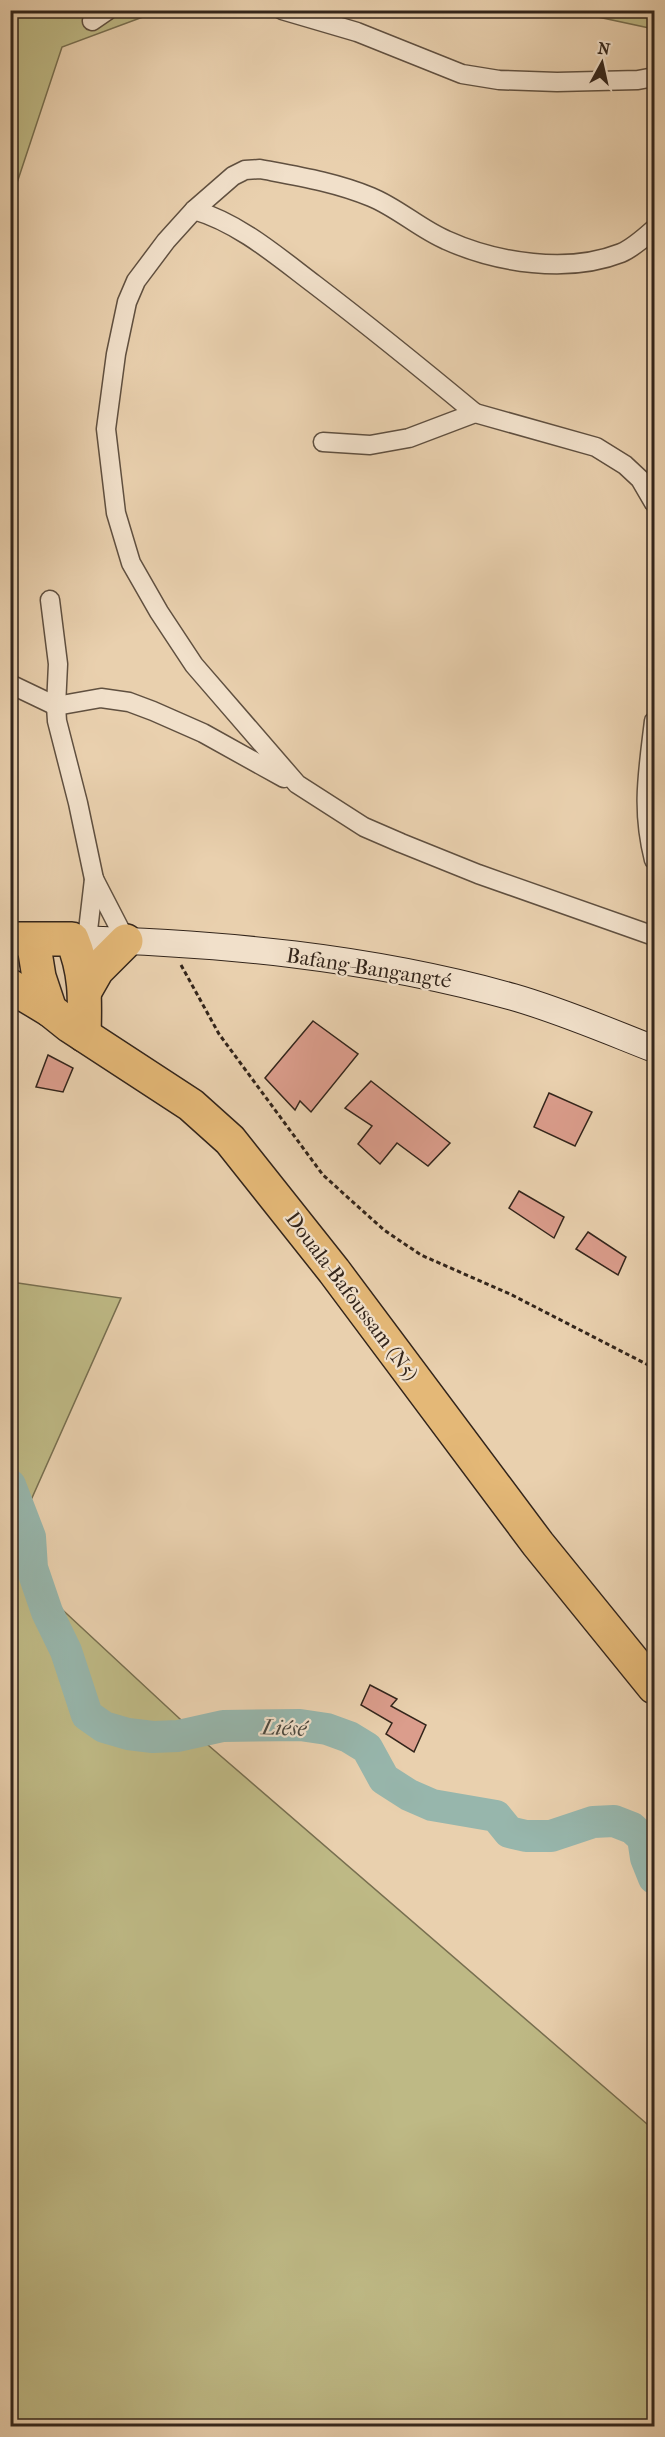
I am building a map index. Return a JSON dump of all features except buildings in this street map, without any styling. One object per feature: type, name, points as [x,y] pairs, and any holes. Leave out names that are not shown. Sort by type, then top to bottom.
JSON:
[{"type":"highway","points":[[50,1010],[39,977],[22,939],[80,939],[80,957],[86,990],[84,1035]]},
{"type":"highway","points":[[86,990],[97,970],[126,941]]},
{"type":"highway","name":"Douala-Bafoussam (N5)","points":[[10,986],[50,1010],[191,1105],[230,1140],[334,1271],[538,1544],[654,1687]]},
{"type":"street","points":[[92,21],[108,10]]},
{"type":"street","points":[[282,10],[357,32],[462,74],[500,80],[558,82],[638,80],[654,77]]},
{"type":"street","points":[[297,784],[194,665],[159,612],[131,563],[117,513],[106,429],[116,354],[127,302],[142,273],[166,241],[194,210],[233,176],[246,170],[260,169],[348,188],[389,206],[445,240],[482,254],[532,262],[592,262],[623,252],[654,229]]},
{"type":"street","points":[[194,210],[226,223],[255,239],[382,336],[475,413],[596,447],[625,465],[640,479],[654,503]]},
{"type":"street","points":[[323,442],[370,445],[409,438],[475,413]]},
{"type":"street","points":[[50,600],[58,664],[56,706],[61,739],[78,803],[94,879],[126,941]]},
{"type":"street","points":[[10,684],[56,706],[101,698],[129,702],[153,711],[203,733],[297,784],[364,826],[400,843],[478,874],[654,936]]},
{"type":"street","points":[[654,721],[645,804],[646,824],[654,860]]},
{"type":"street","points":[[80,939],[94,879]]},
{"type":"street","name":"Bafang-Bangangté","points":[[80,939],[169,942],[389,967],[516,998],[565,1014],[654,1049]]},
{"type":"path","points":[[169,942],[219,1034],[323,1175],[384,1230],[421,1255],[510,1294],[654,1368]]},
{"type":"shaded area","points":[[11,11],[159,11],[62,47],[11,201]]},
{"type":"shaded area","points":[[570,11],[654,11],[654,29]]},
{"type":"shaded area","points":[[10,1282],[121,1298],[11,1545]]},
{"type":"shaded area","points":[[11,1562],[208,1745],[654,2130],[654,2426],[11,2426]]},
{"type":"waterway","name":"Liésé","points":[[10,1485],[30,1537],[32,1568],[47,1612],[66,1651],[87,1715],[104,1727],[128,1734],[153,1737],[178,1736],[223,1726],[300,1725],[327,1729],[349,1737],[367,1748],[384,1779],[409,1795],[432,1805],[496,1816],[509,1832],[526,1836],[551,1836],[593,1822],[614,1821],[632,1828],[643,1838],[646,1858],[654,1878]]}]
